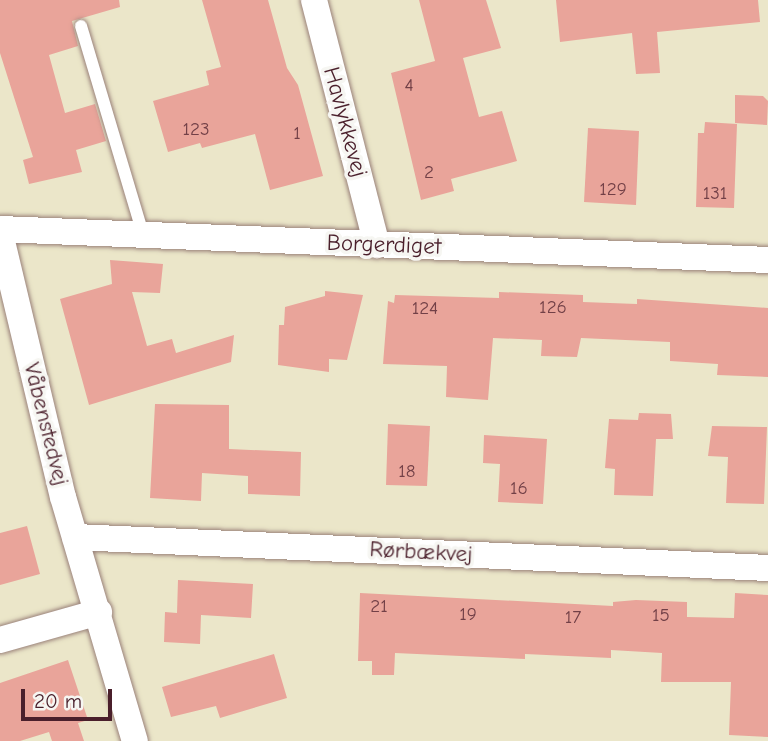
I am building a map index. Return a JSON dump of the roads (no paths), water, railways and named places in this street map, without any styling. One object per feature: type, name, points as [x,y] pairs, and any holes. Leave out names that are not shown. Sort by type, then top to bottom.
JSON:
[{"type":"street","name":"Havlykkevej","points":[[314,0],[377,244]]},
{"type":"street","name":"Borgerdiget","points":[[0,231],[768,260]]},
{"type":"street","name":"Våbenstedvej","points":[[0,231],[75,537],[135,741]]},
{"type":"street","name":"Rørbækvej","points":[[75,537],[768,568]]},
{"type":"street","points":[[0,640],[99,612]]},
{"type":"lane","points":[[81,26],[144,237]]}]
